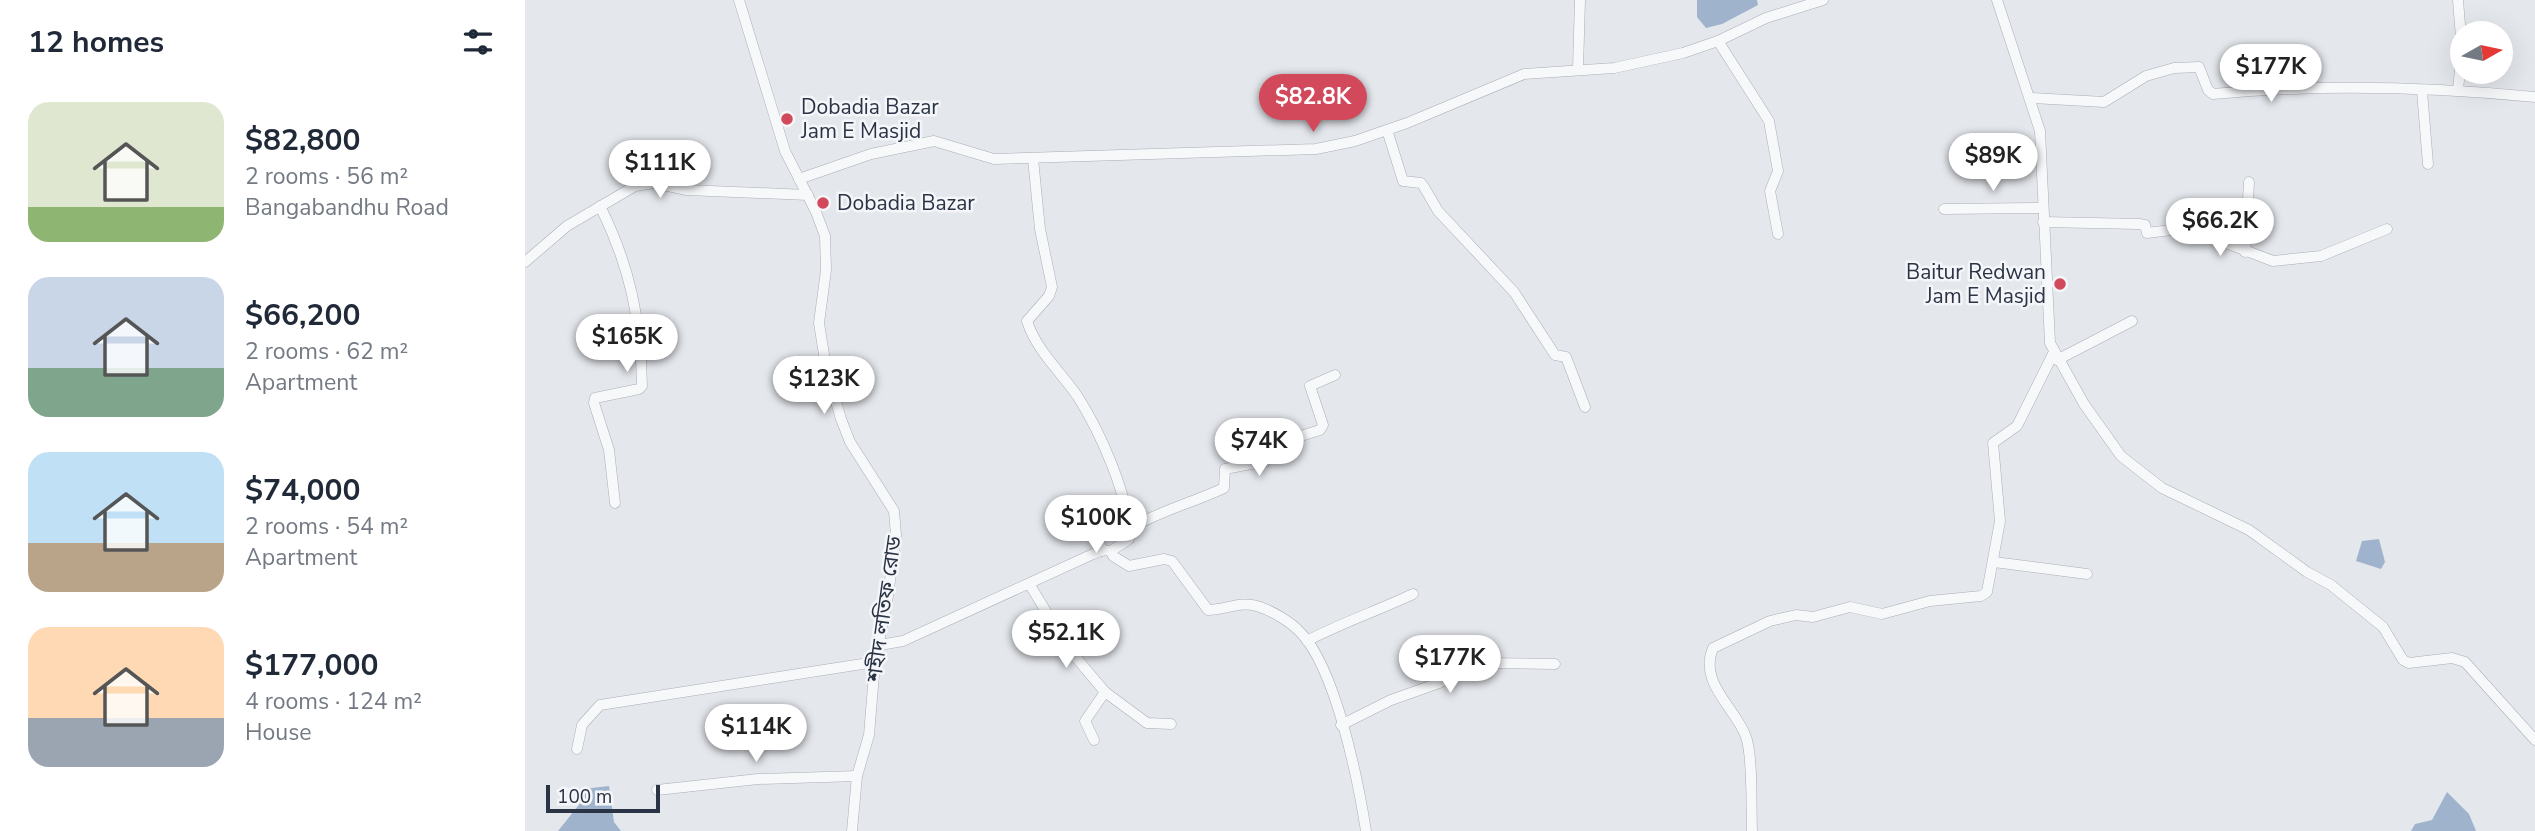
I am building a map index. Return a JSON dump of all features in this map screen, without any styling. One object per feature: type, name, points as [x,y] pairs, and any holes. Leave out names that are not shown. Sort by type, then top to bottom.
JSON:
[{"type":"street","name":"শহীদ লতিফ রোড","points":[[740,0],[785,151],[825,236],[826,270],[819,323],[826,367],[850,442],[894,511],[896,535],[876,662],[869,735],[857,776],[852,831]]},
{"type":"street","points":[[1579,69],[1580,0]]},
{"type":"street","points":[[799,179],[871,154],[934,141],[994,159],[1119,158],[1156,152],[1316,149],[1355,141],[1387,130],[1524,74],[1614,68],[1651,61],[1718,41],[1766,18],[1823,0]]},
{"type":"street","points":[[1997,0],[2032,99],[2040,131],[2041,208],[2050,343],[2055,356],[2121,456],[2162,488],[2249,530],[2307,572],[2331,585],[2383,627],[2403,660],[2409,663],[2452,658],[2465,662],[2535,740]]},
{"type":"street","points":[[2458,0],[2462,50],[2458,90]]},
{"type":"street","points":[[1718,41],[1769,121],[1778,171],[1770,191],[1778,234]]},
{"type":"street","points":[[2032,99],[2104,102],[2147,76],[2174,68],[2199,67],[2208,90],[2213,94],[2278,88],[2458,90],[2535,97]]},
{"type":"street","points":[[2422,91],[2428,164]]},
{"type":"street","points":[[1387,130],[1403,181],[1421,183],[1438,211],[1514,292],[1555,355],[1566,357],[1585,407]]},
{"type":"street","points":[[880,645],[903,641],[1129,539],[1129,529],[1116,480],[1098,435],[1078,398],[1031,334],[1027,321],[1049,296],[1052,287],[1040,229],[1033,159]]},
{"type":"street","points":[[2245,252],[2249,182]]},
{"type":"street","points":[[525,262],[561,230],[635,186],[654,183],[687,190],[808,195]]},
{"type":"street","points":[[600,206],[613,232],[630,285],[638,313],[641,347],[642,386],[639,389],[603,395],[595,398],[594,402],[609,450],[615,503]]},
{"type":"street","points":[[1944,209],[2041,208]]},
{"type":"street","points":[[2043,222],[2139,224],[2145,225],[2147,233],[2182,227],[2273,261],[2321,256],[2387,229]]},
{"type":"street","points":[[1752,831],[1747,738],[1716,687],[1709,657],[1713,648],[1770,621],[1795,615],[1813,617],[1850,607],[1882,614],[1930,601],[1981,596],[1987,592],[2000,522],[1993,443],[2017,426],[2055,356],[2132,320]]},
{"type":"street","points":[[1129,529],[1154,514],[1188,505],[1224,488],[1226,469],[1229,467],[1266,461],[1270,448],[1275,444],[1320,430],[1323,425],[1310,386],[1335,375]]},
{"type":"street","points":[[1096,531],[1106,551],[1129,566],[1164,559],[1172,561],[1207,610],[1243,603],[1259,606],[1283,618],[1307,641],[1335,699],[1353,762],[1366,831]]},
{"type":"street","points":[[1994,562],[2087,574]]},
{"type":"street","points":[[1030,585],[1068,648],[1105,692],[1147,723],[1171,724]]},
{"type":"street","points":[[1307,641],[1339,624],[1353,622],[1413,594]]},
{"type":"street","points":[[577,749],[582,725],[600,705],[876,662]]},
{"type":"street","points":[[1341,725],[1391,700],[1439,683],[1478,663],[1555,664]]},
{"type":"street","points":[[1094,740],[1085,721],[1105,692]]},
{"type":"street","points":[[657,790],[758,779],[857,776]]},
{"type":"water","points":[[1697,0],[1757,0],[1758,5],[1722,24],[1706,28],[1697,17]]},
{"type":"water","points":[[2379,539],[2385,562],[2381,569],[2356,561],[2362,541]]},
{"type":"water","points":[[609,786],[614,822],[621,831],[558,831],[582,801],[583,789]]},
{"type":"water","points":[[2447,792],[2469,814],[2476,831],[2411,831],[2415,824],[2432,820]]},
{"type":"place","name":"Dobadia Bazar Jam E Masjid","points":[[787,119]]},
{"type":"place","name":"Dobadia Bazar","points":[[823,203]]},
{"type":"place","name":"Baitur Redwan Jam E Masjid","points":[[2060,284]]}]
